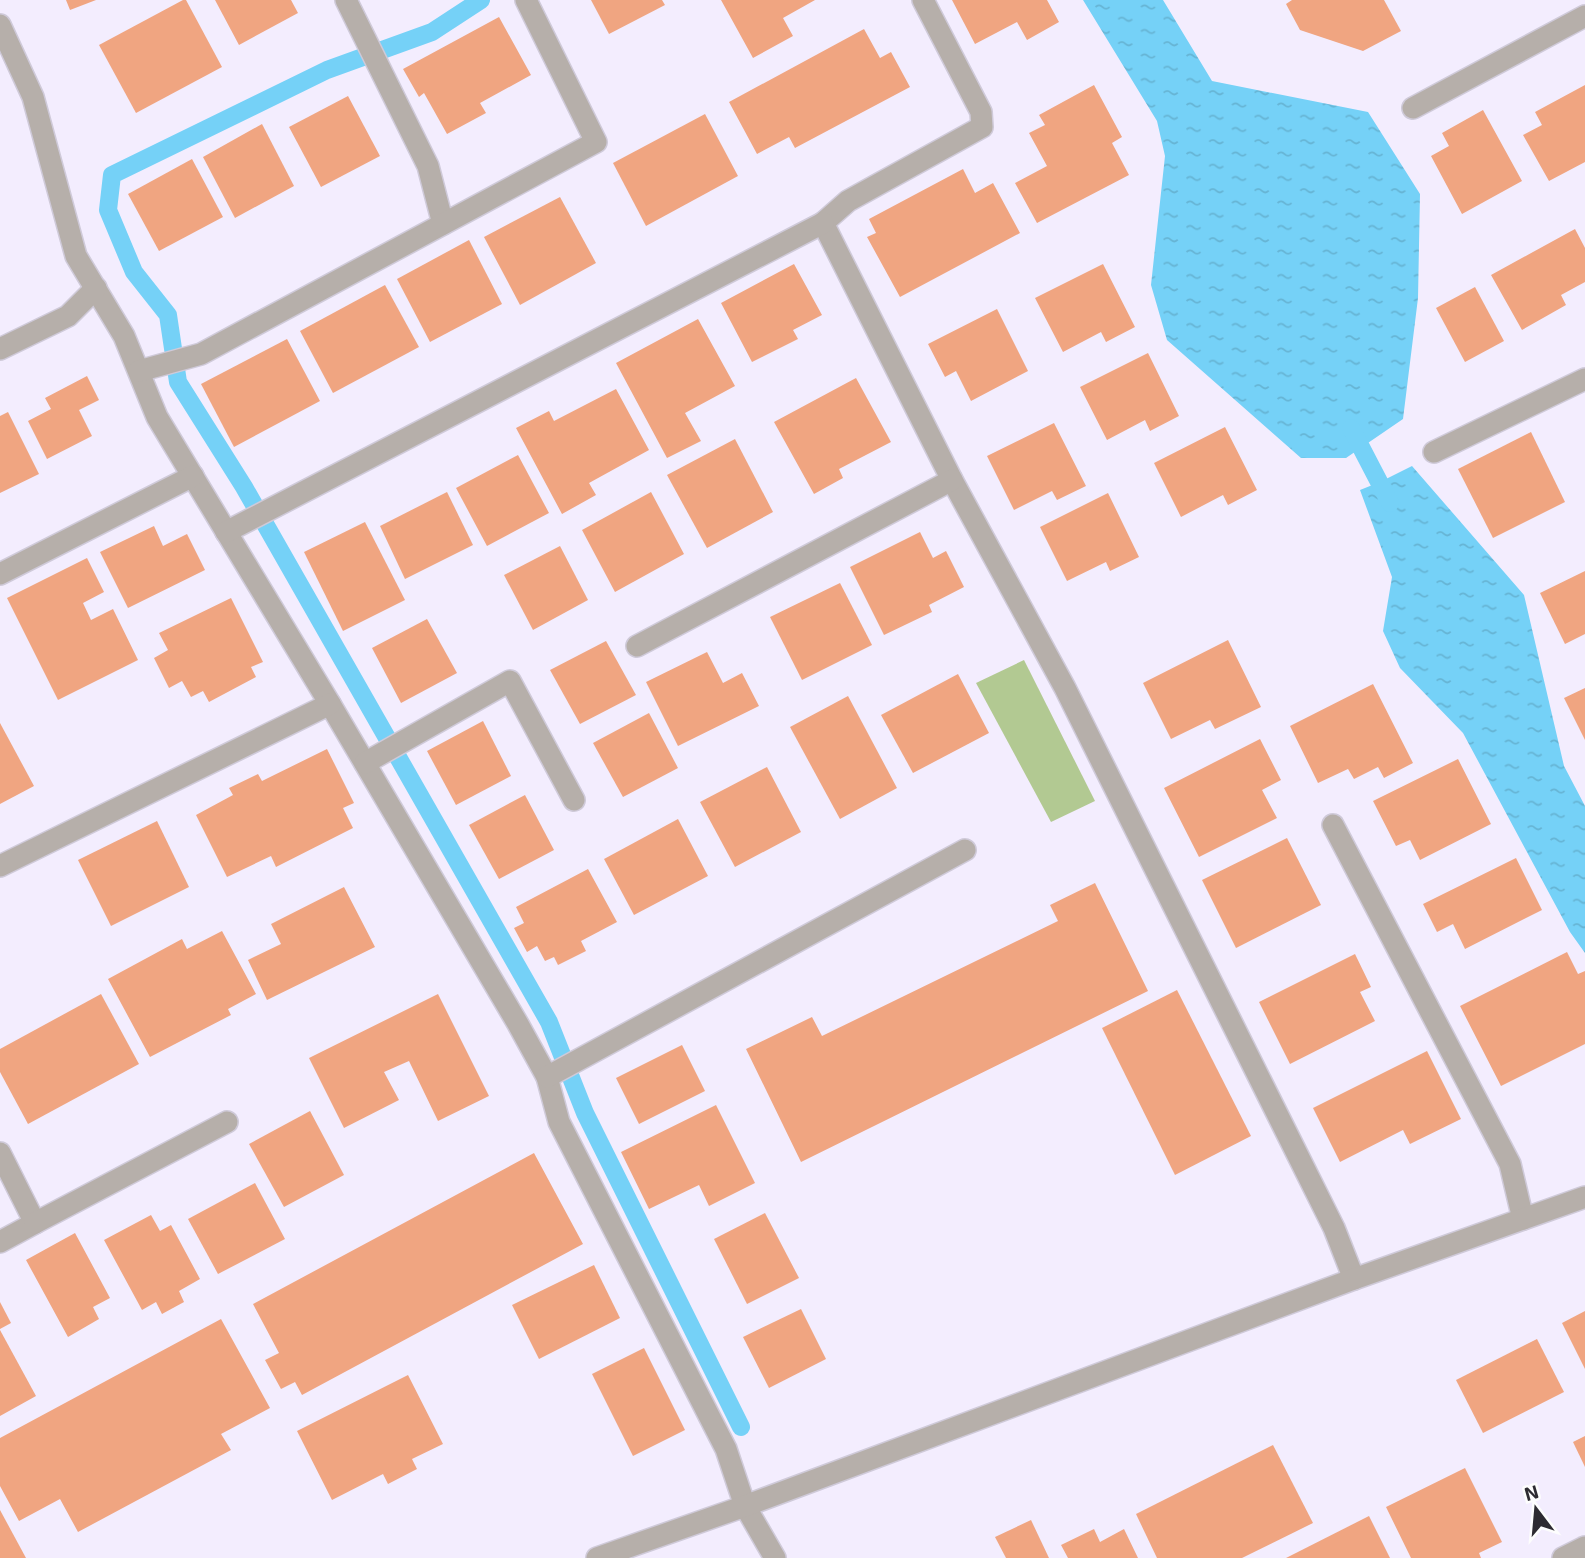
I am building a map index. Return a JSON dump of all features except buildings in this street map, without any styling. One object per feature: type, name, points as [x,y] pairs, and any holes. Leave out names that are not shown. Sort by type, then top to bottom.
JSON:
[{"type":"street","points":[[346,0],[428,166],[443,224]]},
{"type":"street","points":[[148,369],[201,354],[596,142],[526,0]]},
{"type":"street","points":[[234,528],[822,223],[848,201],[982,127],[981,112],[923,0]]},
{"type":"street","points":[[1413,108],[1585,16]]},
{"type":"street","points":[[0,25],[33,97],[76,256],[124,336],[148,369],[158,417],[193,476],[234,528],[330,704],[371,759],[511,1012],[552,1075],[559,1122],[726,1449],[745,1506],[775,1558]]},
{"type":"street","points":[[822,223],[952,480],[1065,688],[1334,1228],[1354,1279]]},
{"type":"street","points":[[0,349],[68,316],[96,288]]},
{"type":"street","points":[[1434,452],[1585,379]]},
{"type":"street","points":[[0,574],[193,476]]},
{"type":"street","points":[[637,646],[952,480]]},
{"type":"street","points":[[371,759],[510,681],[575,800]]},
{"type":"street","points":[[0,866],[330,704]]},
{"type":"street","points":[[1334,825],[1510,1164],[1523,1219]]},
{"type":"street","points":[[552,1075],[965,850]]},
{"type":"street","points":[[0,1242],[227,1122]]},
{"type":"street","points":[[0,1153],[35,1223]]},
{"type":"street","points":[[597,1558],[745,1506],[1354,1279],[1585,1197]]},
{"type":"street","points":[[1563,1558],[1585,1547]]},
{"type":"green space","points":[[1024,660],[1095,801],[1051,822],[976,683]]},
{"type":"water","points":[[1083,0],[1163,0],[1212,81],[1368,112],[1420,194],[1418,298],[1403,419],[1346,458],[1301,458],[1167,340],[1151,285],[1165,156],[1157,121]]},
{"type":"water","points":[[1412,466],[1524,595],[1564,766],[1585,806],[1585,953],[1570,932],[1463,733],[1400,668],[1383,631],[1392,577],[1360,490]]},
{"type":"waterway","points":[[481,0],[432,32],[327,70],[112,175],[108,210],[134,272],[168,315],[178,382],[244,487],[549,1022],[585,1113],[741,1427]]},
{"type":"waterway","points":[[1351,428],[1390,503]]}]
